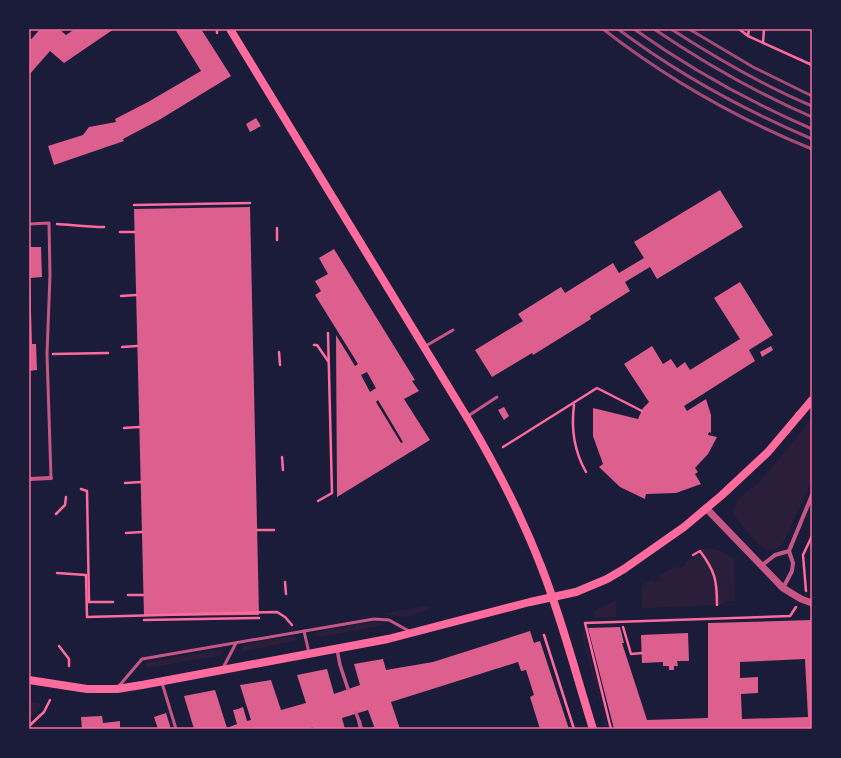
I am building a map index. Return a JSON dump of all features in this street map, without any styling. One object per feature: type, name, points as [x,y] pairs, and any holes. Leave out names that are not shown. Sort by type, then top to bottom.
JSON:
[{"type":"main road","points":[[230,29],[466,416],[502,480],[541,566],[553,597],[593,729]]},
{"type":"main road","points":[[29,680],[87,689],[117,689],[161,682],[310,655],[412,633],[576,592],[607,579],[624,569],[684,527],[768,452],[812,400]]},
{"type":"street","points":[[29,479],[51,478]]},
{"type":"street","points":[[783,588],[789,578],[793,563],[789,551],[812,495]]},
{"type":"street","points":[[706,508],[783,588],[801,599],[812,603]]},
{"type":"street","points":[[761,566],[775,555],[789,551]]},
{"type":"street","points":[[337,649],[340,665],[348,689]]},
{"type":"street","points":[[356,713],[361,729]]},
{"type":"lane","points":[[29,224],[49,223],[50,275],[47,354],[51,478]]},
{"type":"lane","points":[[424,347],[453,330]]},
{"type":"lane","points":[[466,416],[497,397]]},
{"type":"lane","points":[[117,689],[142,659],[374,619],[389,620],[412,633]]},
{"type":"lane","points":[[304,631],[310,655]]},
{"type":"lane","points":[[222,671],[236,643]]},
{"type":"lane","points":[[161,682],[176,729]]},
{"type":"path","points":[[739,29],[748,36],[812,66]]},
{"type":"path","points":[[748,29],[748,36]]},
{"type":"path","points":[[763,43],[764,29]]},
{"type":"path","points":[[134,205],[250,203]]},
{"type":"path","points":[[49,223],[86,227],[104,226]]},
{"type":"path","points":[[277,228],[277,240]]},
{"type":"path","points":[[120,232],[135,232]]},
{"type":"path","points":[[121,296],[136,295]]},
{"type":"path","points":[[318,501],[332,493],[328,333]]},
{"type":"path","points":[[314,345],[317,345],[329,362]]},
{"type":"path","points":[[122,347],[137,346]]},
{"type":"path","points":[[280,352],[280,365]]},
{"type":"path","points":[[47,354],[108,353]]},
{"type":"path","points":[[503,447],[597,388],[642,411]]},
{"type":"path","points":[[573,403],[573,432],[577,450],[586,472]]},
{"type":"path","points":[[124,428],[139,427]]},
{"type":"path","points":[[282,458],[283,470]]},
{"type":"path","points":[[125,482],[141,482]]},
{"type":"path","points":[[81,489],[87,491],[89,602],[113,602]]},
{"type":"path","points":[[56,514],[65,505],[66,497]]},
{"type":"path","points":[[257,530],[274,530]]},
{"type":"path","points":[[126,533],[142,532]]},
{"type":"path","points":[[807,590],[803,555],[812,536]]},
{"type":"path","points":[[693,555],[700,551],[712,568],[717,586],[717,605]]},
{"type":"path","points":[[57,573],[86,575],[87,617],[277,612],[285,617],[294,627]]},
{"type":"path","points":[[285,582],[286,594]]},
{"type":"path","points":[[128,596],[143,595]]},
{"type":"path","points":[[611,729],[585,623],[790,616],[795,609]]},
{"type":"path","points":[[144,620],[259,618]]},
{"type":"path","points":[[623,627],[631,654],[642,653]]},
{"type":"path","points":[[544,635],[574,729]]},
{"type":"path","points":[[58,646],[68,659],[69,666]]},
{"type":"path","points":[[29,726],[44,712],[50,700]]},
{"type":"shaded area","points":[[812,418],[812,480],[783,544],[776,549],[767,550],[754,539],[734,514],[736,502],[768,472]]},
{"type":"shaded area","points":[[710,548],[721,551],[734,559],[735,601],[725,601],[724,605],[642,608],[642,586],[651,580],[654,583],[661,579],[659,576],[677,566],[678,569],[686,565],[685,562],[700,554],[702,549]]},
{"type":"shaded area","points":[[616,600],[616,617],[594,618],[594,611]]},
{"type":"shaded area","points":[[428,606],[428,610],[406,617],[380,614]]},
{"type":"shaded area","points":[[370,622],[378,622],[383,624],[381,626],[319,637],[315,634],[318,632]]},
{"type":"shaded area","points":[[585,632],[586,643],[608,729],[605,729],[603,714],[581,633]]},
{"type":"shaded area","points":[[293,636],[297,638],[295,641],[240,652],[243,646],[247,644]]},
{"type":"shaded area","points":[[224,649],[221,654],[217,656],[148,668],[145,665],[147,662]]},
{"type":"shaded area","points":[[29,702],[41,704],[37,713],[29,719]]},
{"type":"building","points":[[40,29],[59,29],[66,35],[75,29],[114,29],[64,63],[50,51],[29,75],[29,42]]},
{"type":"building","points":[[175,29],[201,29],[231,76],[159,120],[123,139],[124,141],[54,165],[48,146],[83,135],[89,127],[116,122],[115,119],[148,102],[201,71]]},
{"type":"building","points":[[256,118],[261,126],[250,132],[246,124]]},
{"type":"building","points":[[720,190],[743,227],[657,279],[650,267],[625,282],[630,291],[590,316],[591,319],[533,355],[532,353],[492,377],[475,350],[523,321],[518,314],[561,287],[565,293],[613,263],[619,273],[644,258],[634,242]]},
{"type":"building","points":[[250,207],[259,615],[144,616],[134,209]]},
{"type":"building","points":[[29,247],[41,247],[42,277],[30,278],[32,344],[36,344],[37,370],[29,371]]},
{"type":"building","points":[[334,249],[415,380],[412,381],[419,391],[404,399],[430,440],[337,497],[336,335],[355,366],[358,364],[315,295],[321,291],[315,281],[328,274],[319,258]],"holes":[[[367,372],[376,388],[370,392],[361,375]],[[378,400],[403,442],[401,443],[376,402]]]},
{"type":"building","points":[[740,282],[773,335],[749,350],[755,361],[684,406],[687,411],[706,399],[711,415],[711,433],[709,432],[708,435],[717,437],[708,454],[695,468],[698,472],[695,474],[701,484],[676,493],[646,494],[645,499],[620,487],[599,467],[603,464],[593,436],[593,408],[638,419],[643,408],[649,402],[624,364],[652,346],[663,364],[671,359],[677,368],[685,362],[690,370],[740,339],[714,298]]},
{"type":"building","points":[[771,346],[773,350],[762,357],[760,352]]},
{"type":"building","points":[[504,407],[509,416],[504,420],[498,410]]},
{"type":"building","points":[[812,620],[812,729],[614,729],[588,628],[620,627],[624,643],[622,643],[647,720],[708,718],[708,623]],"holes":[[[805,659],[808,717],[742,719],[741,694],[758,693],[758,677],[740,678],[740,662]]]},
{"type":"building","points":[[530,631],[534,643],[540,641],[569,729],[540,729],[530,697],[534,695],[526,670],[521,671],[518,662],[391,702],[400,729],[375,729],[368,710],[342,718],[345,729],[314,729],[313,727],[307,729],[194,729],[184,696],[215,690],[227,728],[237,724],[233,710],[243,707],[247,721],[251,720],[240,685],[271,680],[281,710],[306,703],[297,675],[327,669],[334,694],[360,685],[354,664],[383,659],[386,670],[433,662]]},
{"type":"building","points":[[688,633],[689,661],[677,661],[678,666],[674,666],[674,670],[669,670],[669,666],[663,666],[663,662],[642,663],[641,635]]},
{"type":"building","points":[[166,713],[171,729],[158,729],[154,717]]},
{"type":"building","points":[[102,716],[103,723],[120,721],[120,729],[82,729],[81,717]]},
{"type":"railway","points":[[603,29],[677,81],[703,96],[730,111],[812,149]]},
{"type":"railway","points":[[618,29],[664,61],[712,90],[761,116],[812,139]]},
{"type":"railway","points":[[634,29],[677,58],[721,84],[766,108],[812,129]]},
{"type":"railway","points":[[654,29],[731,77],[812,117]]},
{"type":"railway","points":[[671,29],[740,70],[775,89],[812,106]]},
{"type":"railway","points":[[689,29],[753,67],[812,96]]}]
